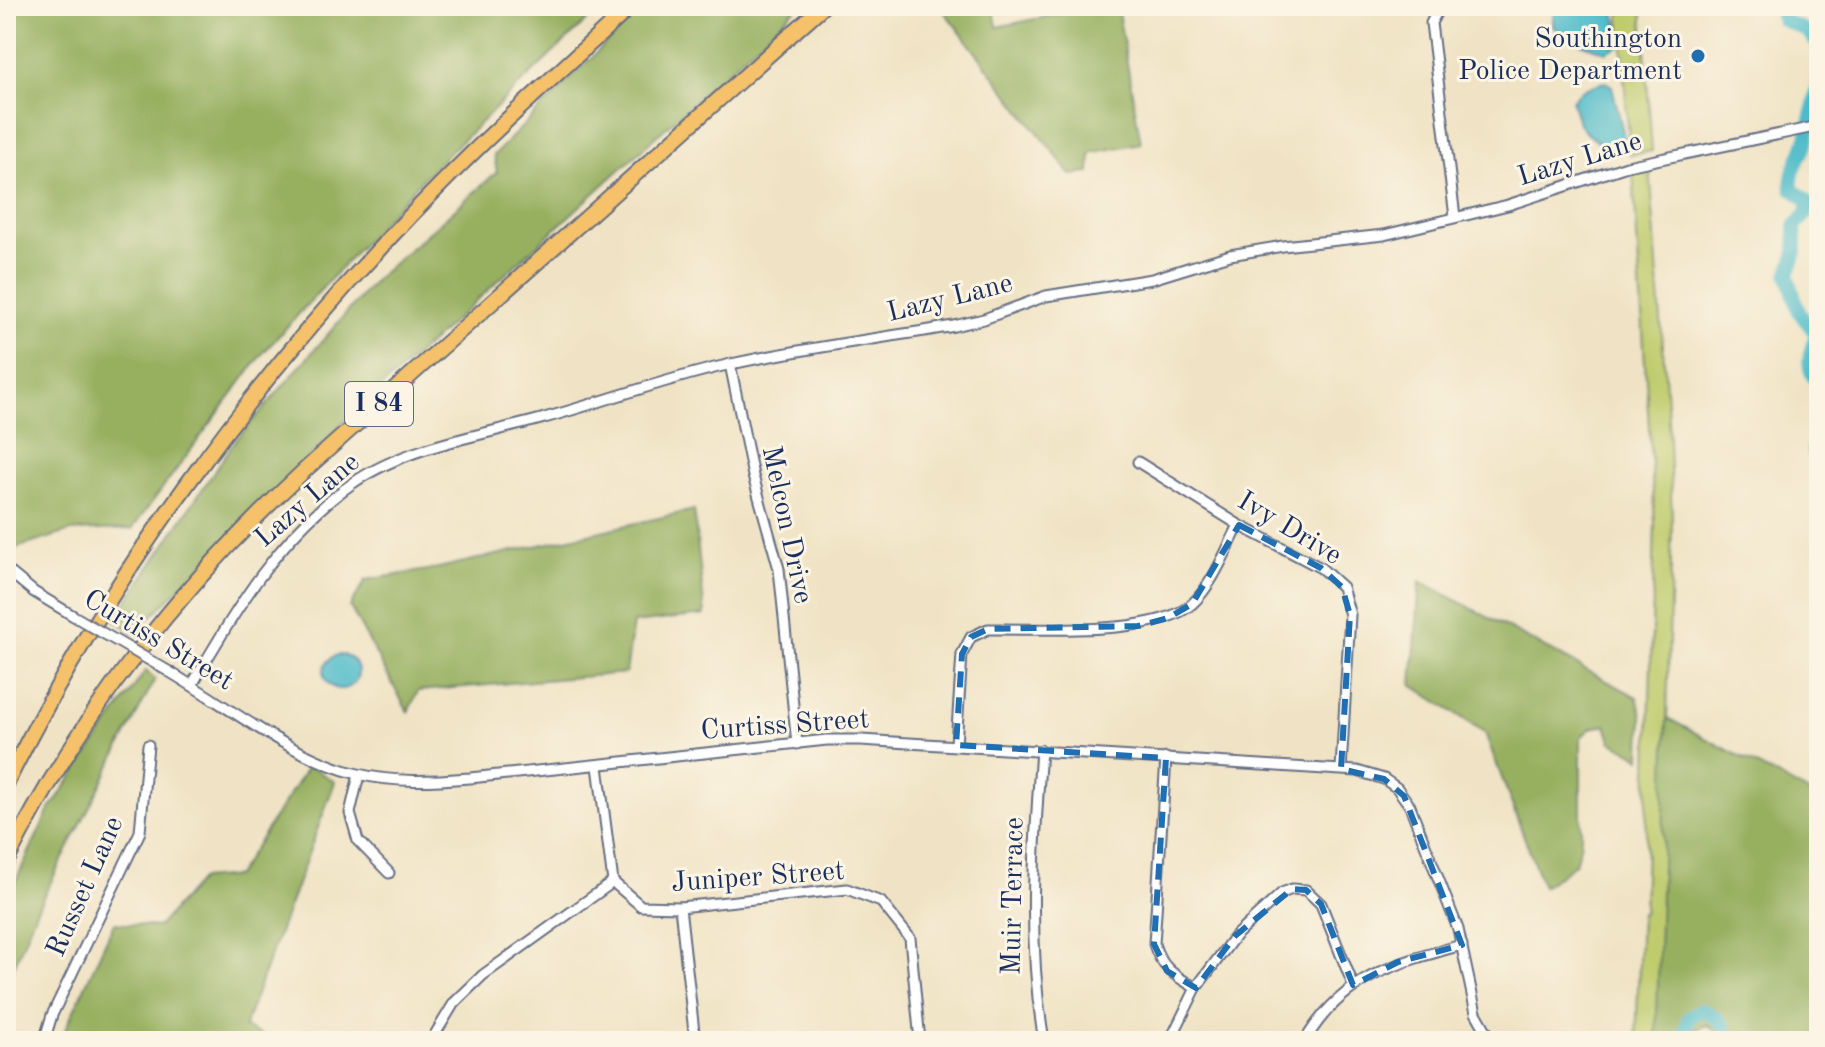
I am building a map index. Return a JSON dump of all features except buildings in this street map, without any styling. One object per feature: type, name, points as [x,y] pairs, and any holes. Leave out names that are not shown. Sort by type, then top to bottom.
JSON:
[{"type":"highway","points":[[6,784],[51,700],[113,596],[204,462],[279,366],[357,273],[430,195],[497,128],[631,6]]},
{"type":"highway","name":"I 84","points":[[6,862],[64,756],[102,699],[158,623],[229,543],[306,469],[823,6]]},
{"type":"street","points":[[1440,6],[1431,23],[1455,217]]},
{"type":"street","name":"Lazy Lane","points":[[192,685],[235,610],[271,561],[350,485],[379,467],[412,454],[558,415],[674,377],[730,364],[954,326],[984,319],[1046,296],[1152,279],[1230,255],[1384,235],[1508,205],[1627,166],[1819,126]]},
{"type":"street","name":"Melcon Drive","points":[[730,364],[753,476],[779,569],[797,744]]},
{"type":"street","name":"Ivy Drive","points":[[1138,462],[1239,525],[1321,568],[1342,587],[1350,615],[1341,769]]},
{"type":"street","points":[[956,745],[962,654],[971,637],[988,629],[1138,626],[1168,618],[1192,604],[1209,581],[1239,525]]},
{"type":"street","name":"Curtiss Street","points":[[6,569],[34,592],[301,752],[359,775],[422,781],[845,740],[1341,769],[1373,774],[1404,796],[1451,908],[1476,1013],[1492,1041]]},
{"type":"street","name":"Russet Lane","points":[[44,1041],[52,1015],[140,832],[148,745]]},
{"type":"street","name":"Muir Terrace","points":[[1041,750],[1032,872],[1036,995],[1044,1041]]},
{"type":"street","points":[[1166,758],[1154,944],[1158,959],[1167,971],[1196,988]]},
{"type":"street","points":[[435,1039],[454,1003],[483,975],[613,882],[598,766]]},
{"type":"street","points":[[359,775],[350,813],[358,841],[389,873]]},
{"type":"street","name":"Juniper Street","points":[[613,882],[641,906],[680,907],[847,889],[881,902],[910,938],[920,1041]]},
{"type":"street","points":[[1170,1041],[1196,988],[1235,936],[1282,893],[1292,889],[1306,890],[1321,904],[1353,985]]},
{"type":"street","points":[[680,907],[695,1041]]},
{"type":"street","points":[[1305,1041],[1313,1027],[1353,985],[1398,962],[1462,945]]},
{"type":"highlighted area","points":[[1239,525],[1321,568],[1342,587],[1350,615],[1341,769],[1384,779],[1404,796],[1462,945],[1398,962],[1353,985],[1321,904],[1306,890],[1292,889],[1235,936],[1196,988],[1167,971],[1154,944],[1166,758],[956,745],[962,654],[971,637],[988,629],[1138,626],[1168,618],[1192,604]]},
{"type":"green space","points":[[6,6],[602,6],[424,177],[263,353],[132,529],[71,531],[7,551]]},
{"type":"green space","points":[[648,6],[799,6],[350,416],[135,633],[114,620],[234,442],[377,278],[497,172],[494,155],[618,31]]},
{"type":"green space","points":[[940,6],[993,6],[997,27],[1098,6],[1117,6],[1141,143],[1091,153],[1090,173],[1071,175]]},
{"type":"green space","points":[[1619,6],[1642,6],[1652,151],[1630,155]]},
{"type":"green space","points":[[1650,168],[1668,417],[1672,521],[1659,1041],[1636,1041],[1641,913],[1644,912],[1655,523],[1633,172]]},
{"type":"green space","points":[[694,510],[705,615],[633,623],[626,673],[418,691],[408,712],[350,607],[366,580],[434,569]]},
{"type":"green space","points":[[1420,581],[1637,697],[1642,716],[1641,758],[1611,741],[1606,725],[1591,728],[1581,737],[1581,842],[1575,864],[1543,887],[1485,733],[1412,685]]},
{"type":"green space","points":[[146,670],[155,679],[36,911],[6,987],[6,902],[48,812]]},
{"type":"green space","points":[[1667,718],[1819,798],[1819,1041],[1719,1041],[1717,1033],[1708,1025],[1697,1029],[1691,1041],[1656,1041]]},
{"type":"green space","points":[[309,765],[335,782],[244,1027],[274,1041],[60,1041],[114,923],[158,927],[201,879],[236,876]]},
{"type":"water","points":[[1553,6],[1610,6],[1618,25],[1618,46],[1606,52],[1566,38],[1553,26]]},
{"type":"water","points":[[1606,82],[1612,86],[1624,136],[1614,145],[1597,141],[1584,131],[1576,118],[1572,101],[1587,88]]},
{"type":"water","points":[[341,655],[353,660],[358,672],[353,684],[341,689],[329,684],[324,672],[329,660]]},
{"type":"waterway","points":[[1778,6],[1783,20],[1807,31],[1819,46]]},
{"type":"waterway","points":[[1819,78],[1804,148],[1793,175],[1792,189],[1804,198],[1808,210],[1795,226],[1796,252],[1788,275],[1799,312],[1816,334],[1809,366],[1819,384]]},
{"type":"waterway","points":[[1819,443],[1813,449],[1819,470]]},
{"type":"waterway","points":[[1683,1041],[1689,1018],[1701,1010],[1720,1021],[1730,1041]]},
{"type":"place","name":"Southington Police Department","points":[[1698,56]]}]
